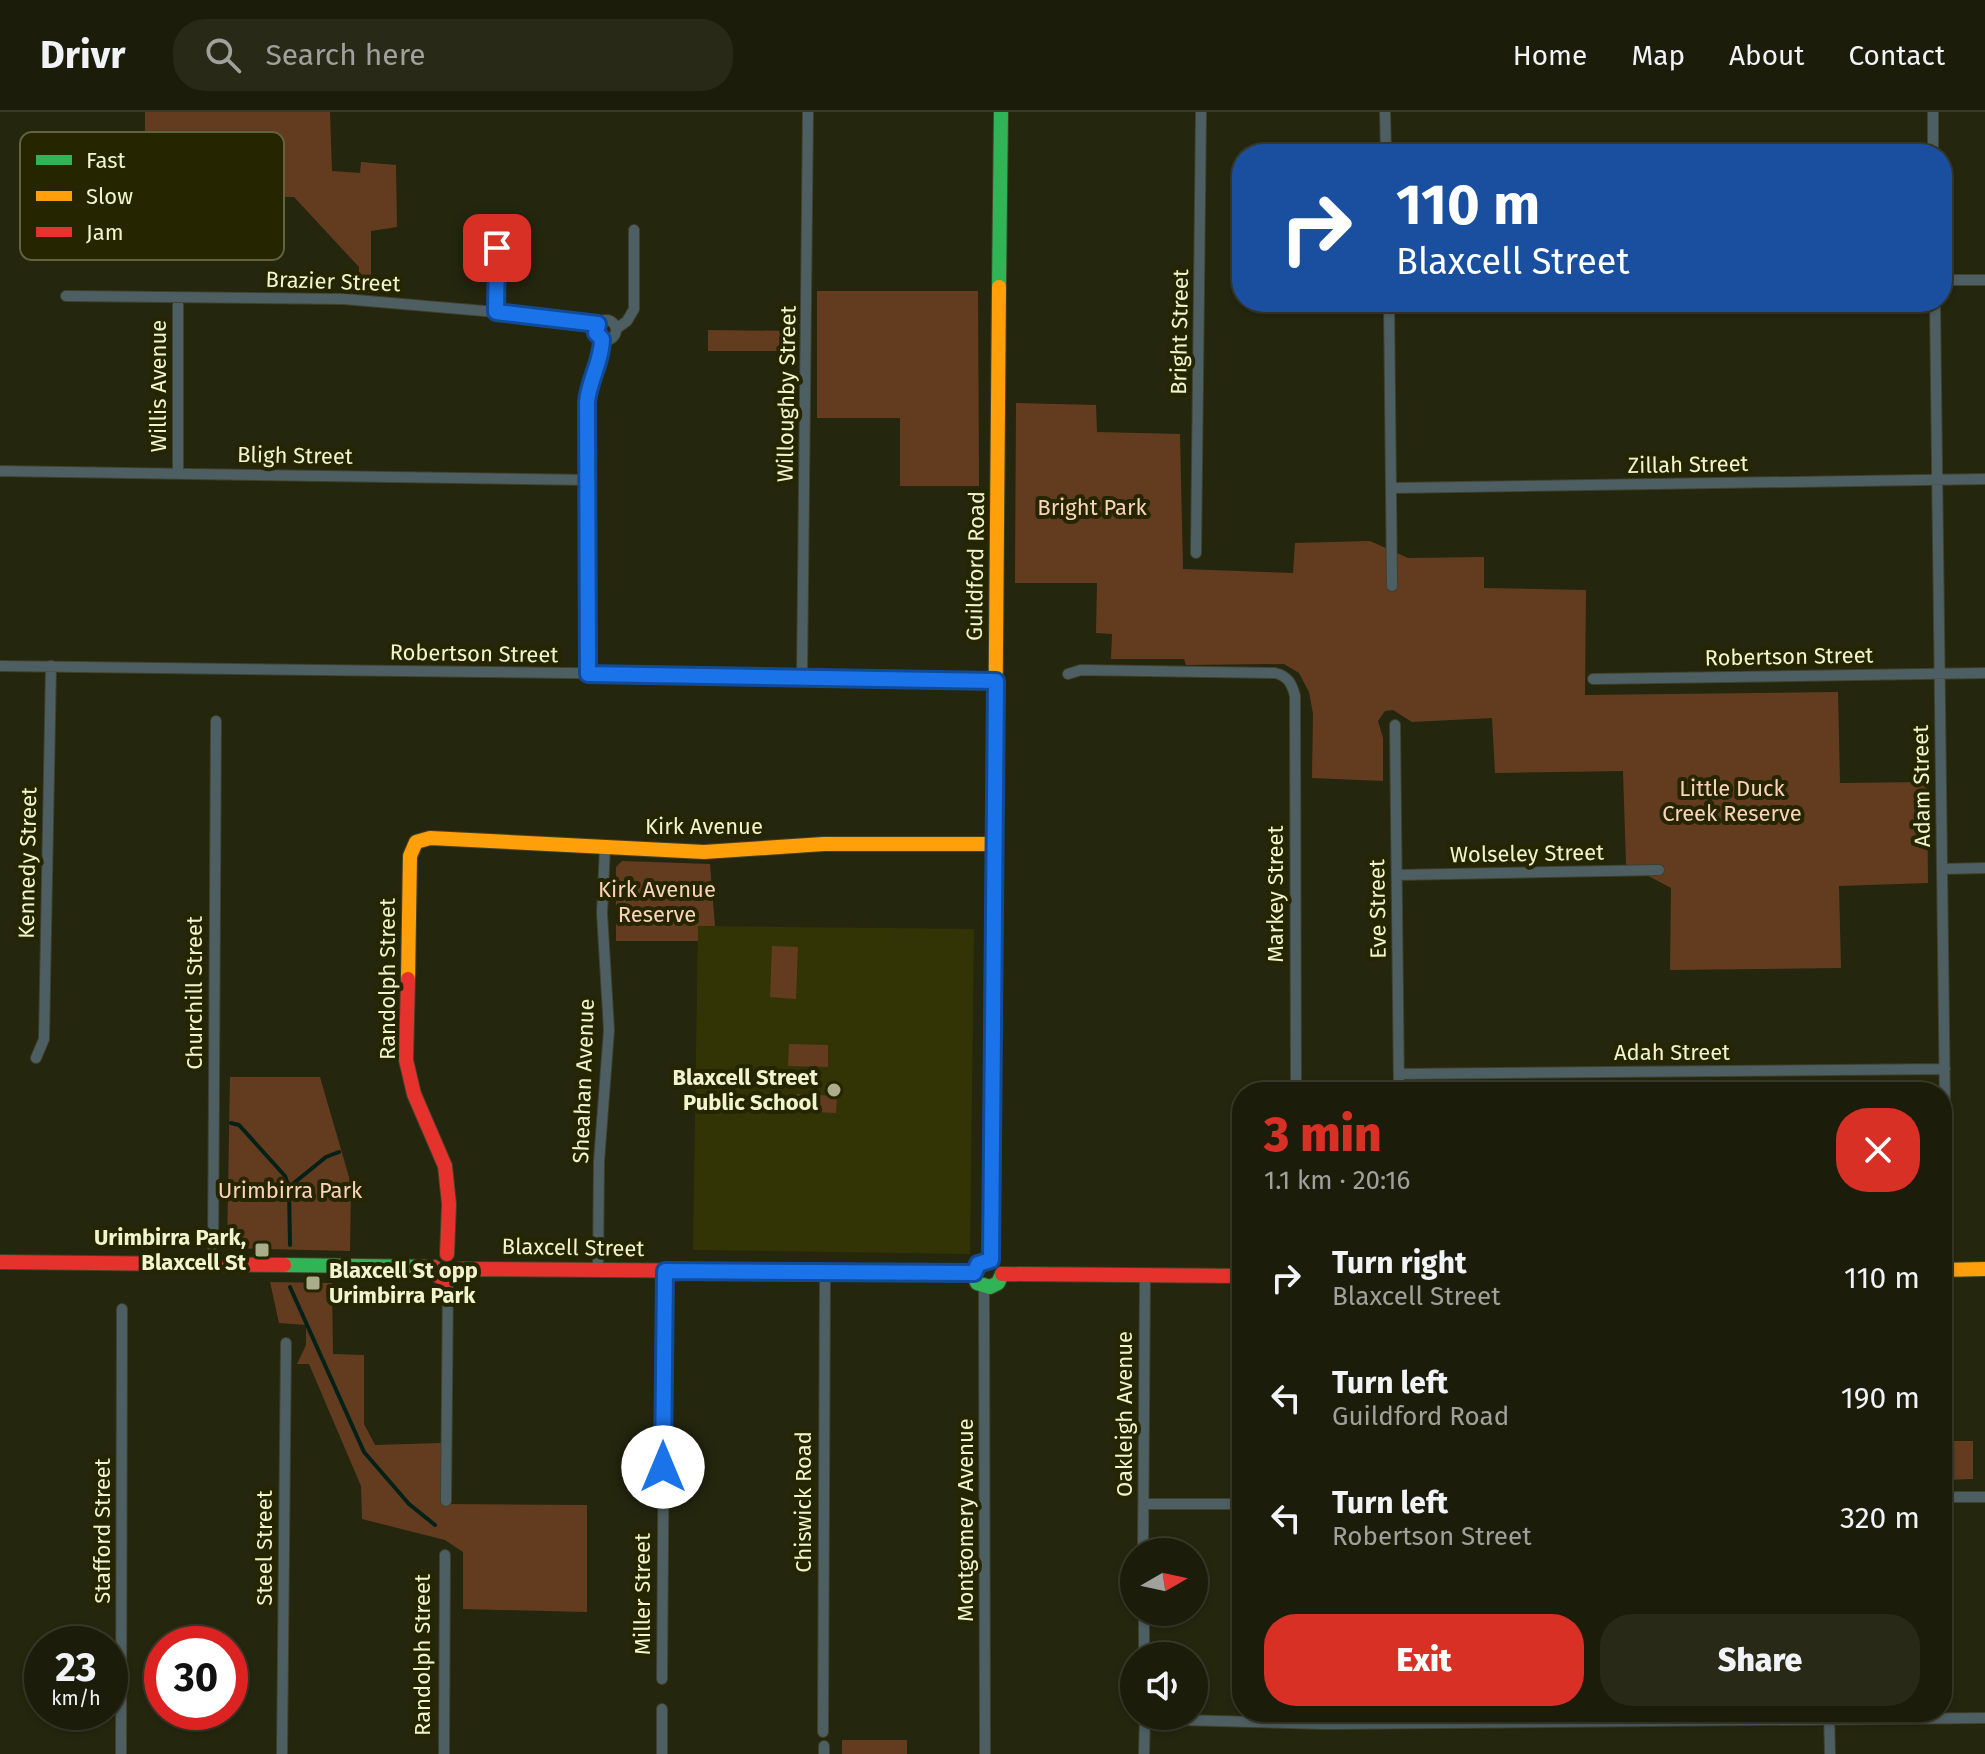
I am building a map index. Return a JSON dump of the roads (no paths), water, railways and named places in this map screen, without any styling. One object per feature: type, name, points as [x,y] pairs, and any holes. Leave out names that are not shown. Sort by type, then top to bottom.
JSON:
[{"type":"street","name":"Willoughby Street","points":[[802,676],[808,112]]},
{"type":"street","name":"Guildford Road","points":[[991,1260],[1001,112]]},
{"type":"street","name":"Bright Street","points":[[1196,553],[1201,112]]},
{"type":"street","points":[[1385,112],[1386,144]]},
{"type":"street","points":[[1933,112],[1933,144]]},
{"type":"street","points":[[475,221],[493,238],[497,248],[496,312]]},
{"type":"street","points":[[616,329],[610,321],[603,321],[598,324],[596,333],[602,339],[611,339],[634,309],[634,230]]},
{"type":"street","points":[[1952,280],[1985,280]]},
{"type":"street","name":"Brazier Street","points":[[66,296],[344,299],[598,324]]},
{"type":"street","name":"Willis Avenue","points":[[178,298],[178,473]]},
{"type":"street","points":[[1389,312],[1392,586]]},
{"type":"street","name":"Adam Street","points":[[1935,312],[1945,1082]]},
{"type":"street","points":[[588,674],[588,395],[602,352],[602,339]]},
{"type":"street","name":"Bligh Street","points":[[0,471],[588,480]]},
{"type":"street","name":"Zillah Street","points":[[1391,488],[1985,479]]},
{"type":"street","name":"Robertson Street","points":[[0,666],[996,681]]},
{"type":"street","name":"Kennedy Street","points":[[36,1058],[44,1039],[51,666]]},
{"type":"street","name":"Markey Street","points":[[1068,674],[1081,670],[1275,673],[1289,681],[1295,696],[1296,1082]]},
{"type":"street","name":"Robertson Street","points":[[1593,679],[1985,673]]},
{"type":"street","name":"Churchill Street","points":[[213,1264],[216,721]]},
{"type":"street","name":"Eve Street","points":[[1395,725],[1399,1082]]},
{"type":"street","name":"Kirk Avenue","points":[[416,842],[430,838],[704,852],[836,844],[994,844]]},
{"type":"street","name":"Randolph Street","points":[[416,842],[410,856],[406,1060],[414,1094],[445,1166],[449,1204],[447,1254]]},
{"type":"street","name":"Sheahan Avenue","points":[[598,1269],[599,1152],[609,1030],[602,913],[605,847]]},
{"type":"street","points":[[1942,869],[1985,868]]},
{"type":"street","name":"Wolseley Street","points":[[1397,875],[1659,870]]},
{"type":"street","name":"Adah Street","points":[[1399,1074],[1945,1069]]},
{"type":"street","points":[[447,1254],[455,1257],[460,1269],[456,1276],[448,1280],[438,1276],[434,1267],[437,1259],[447,1254]]},
{"type":"street","points":[[991,1260],[1000,1266],[1002,1274],[998,1283],[984,1287],[977,1283],[974,1273],[978,1264],[991,1260]]},
{"type":"street","points":[[0,1262],[434,1267]]},
{"type":"street","name":"Blaxcell Street","points":[[460,1269],[974,1273]]},
{"type":"street","points":[[1952,1270],[1985,1269]]},
{"type":"street","name":"Miller Street","points":[[662,1679],[665,1271]]},
{"type":"street","name":"Chiswick Road","points":[[823,1732],[825,1273]]},
{"type":"street","points":[[1002,1274],[1232,1276]]},
{"type":"street","name":"Oakleigh Avenue","points":[[1143,1538],[1145,1277]]},
{"type":"street","points":[[446,1501],[448,1280]]},
{"type":"street","name":"Montgomery Avenue","points":[[984,1287],[985,1754]]},
{"type":"street","name":"Stafford Street","points":[[121,1754],[122,1309]]},
{"type":"street","name":"Steel Street","points":[[282,1754],[286,1343]]},
{"type":"street","points":[[1952,1497],[1985,1497]]},
{"type":"street","points":[[1144,1504],[1232,1504]]},
{"type":"street","name":"Randolph Street","points":[[444,1754],[445,1555]]},
{"type":"street","points":[[662,1709],[662,1754]]},
{"type":"street","points":[[1952,1718],[1985,1718]]},
{"type":"street","points":[[1208,1720],[1232,1721]]},
{"type":"street","points":[[1265,1722],[1451,1722]]},
{"type":"street","points":[[1829,1722],[1830,1754]]},
{"type":"street","points":[[1144,1754],[1145,1730]]},
{"type":"waterway","points":[[231,1123],[239,1125],[285,1176],[289,1188],[290,1245]]},
{"type":"waterway","points":[[289,1187],[326,1157],[339,1152]]},
{"type":"waterway","points":[[290,1287],[364,1452],[409,1504],[435,1525]]},
{"type":"place","name":"Blaxcell Street Public School","points":[[834,1090]]},
{"type":"place","name":"Urimbirra Park, Blaxcell St","points":[[262,1250]]},
{"type":"place","name":"Blaxcell St opp Urimbirra Park","points":[[313,1283]]},
{"type":"park label","name":"Bright Park","points":[[1092,507]]},
{"type":"park label","name":"Little Duck Creek Reserve","points":[[1732,800]]},
{"type":"park label","name":"Kirk Avenue Reserve","points":[[657,902]]},
{"type":"park label","name":"Urimbirra Park","points":[[290,1190]]}]
